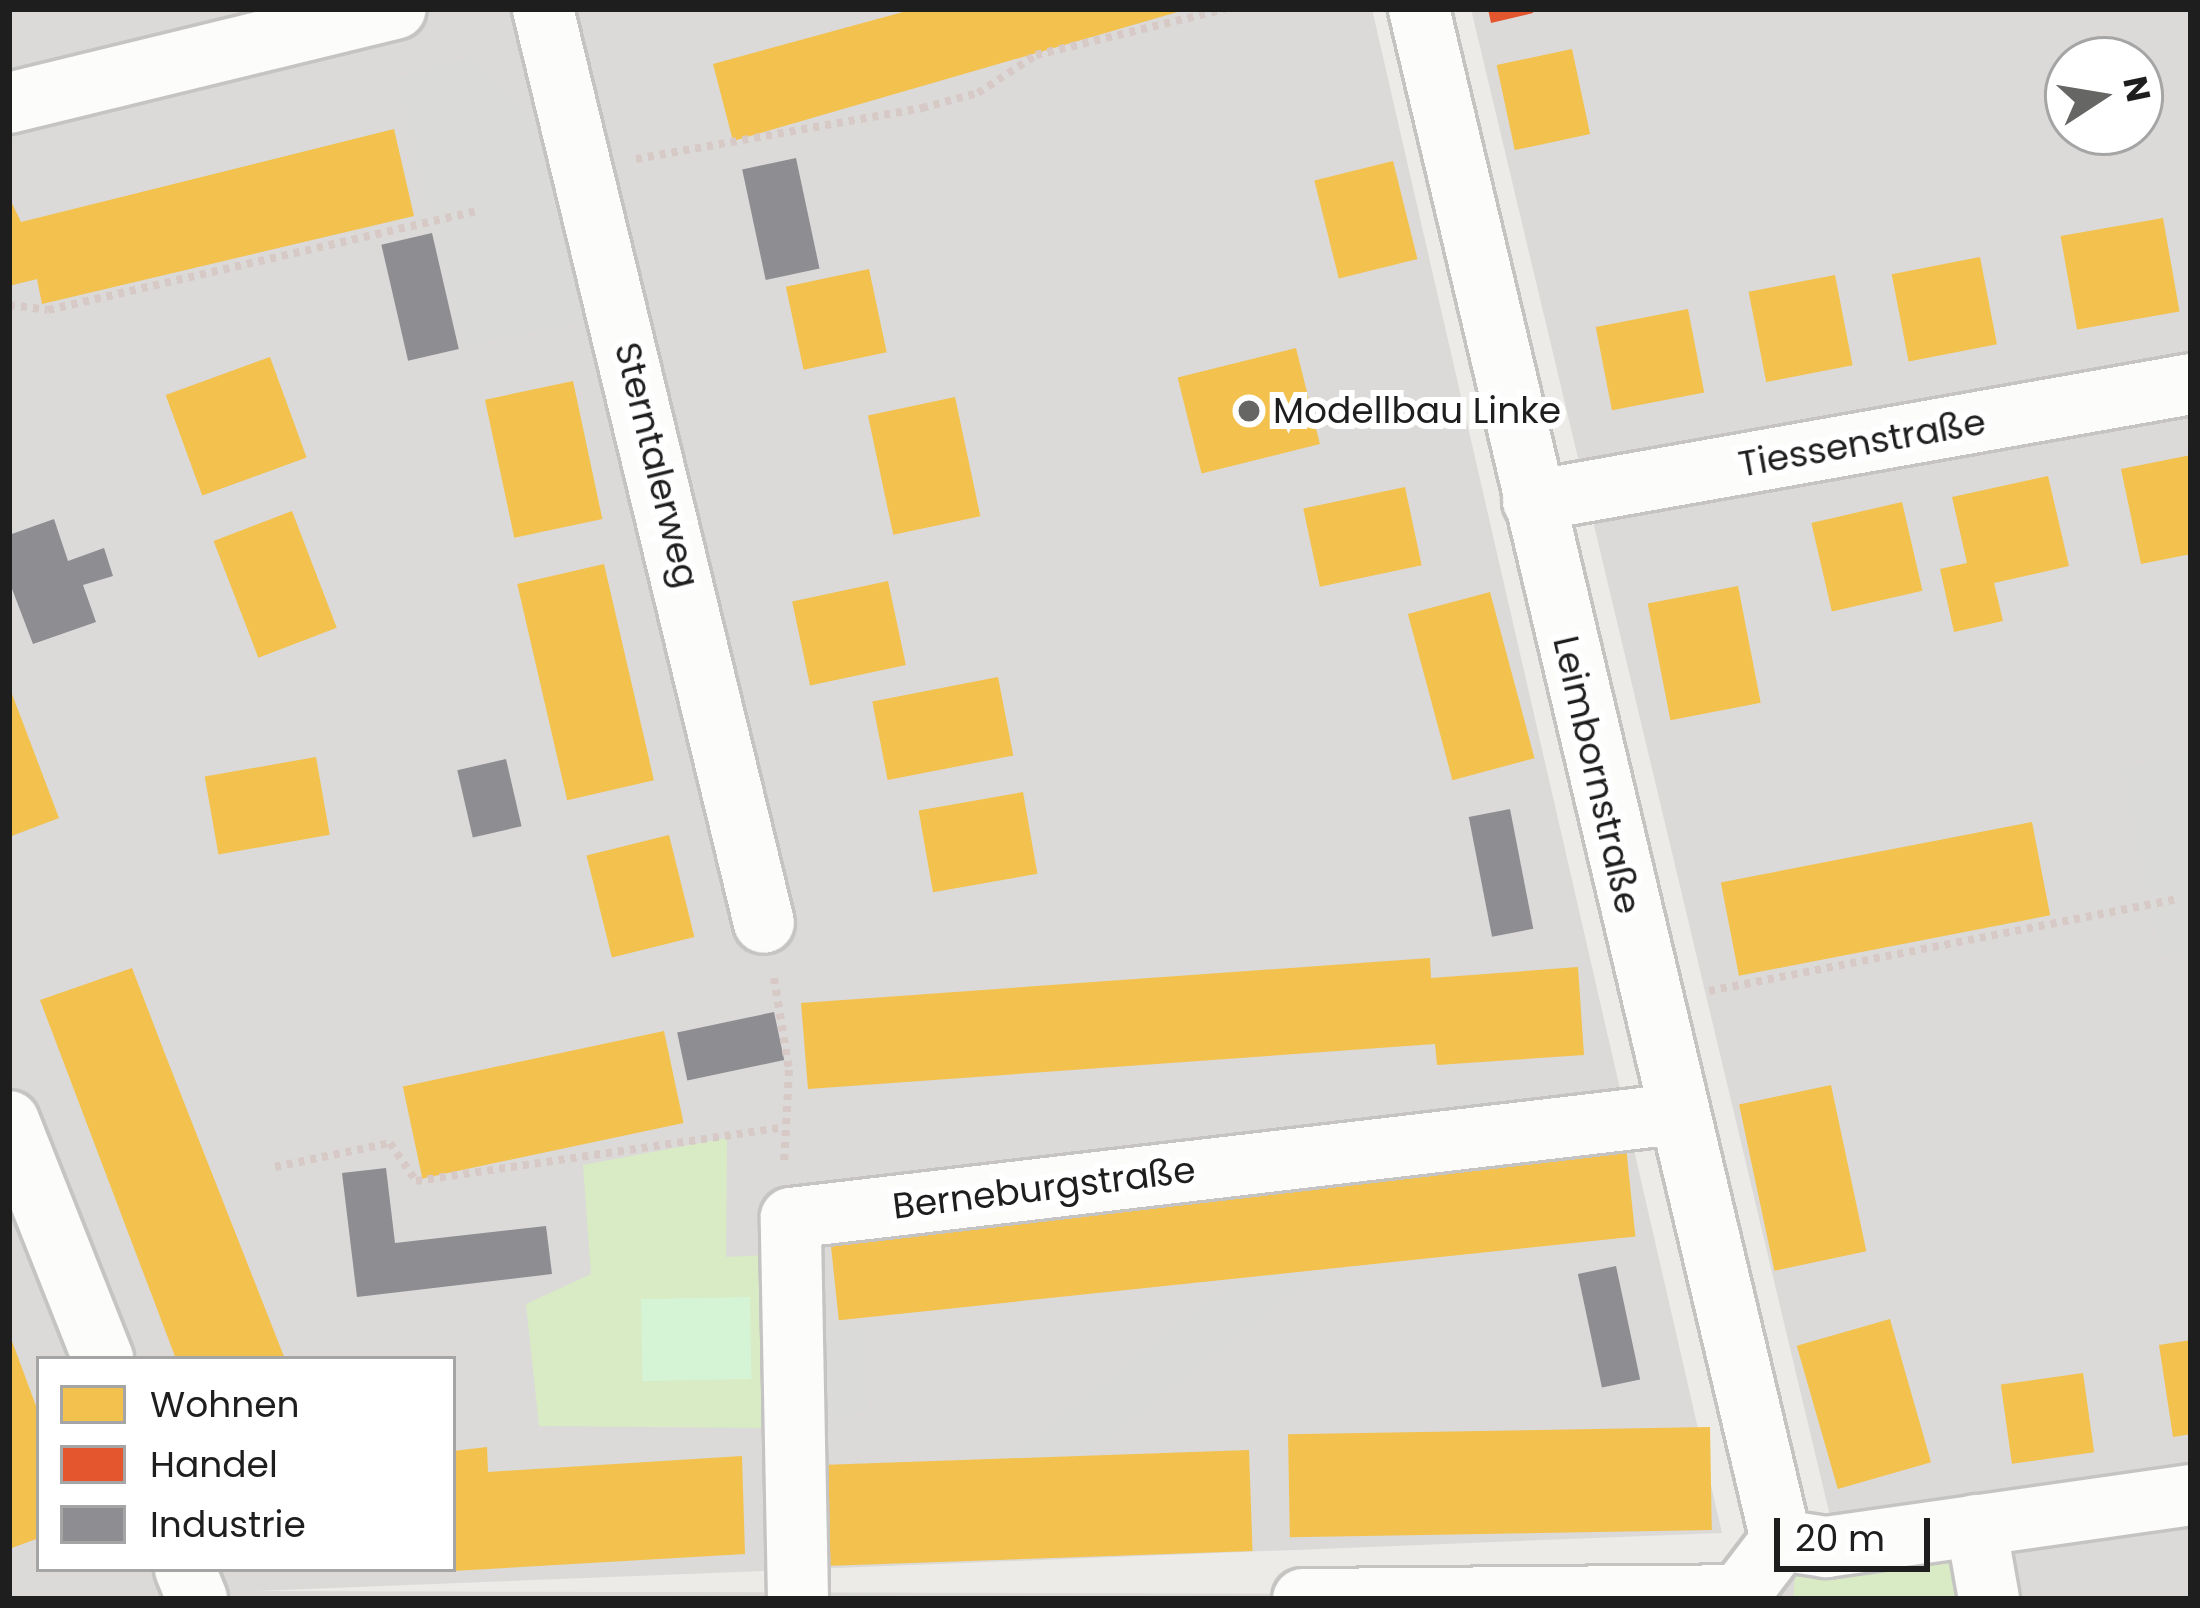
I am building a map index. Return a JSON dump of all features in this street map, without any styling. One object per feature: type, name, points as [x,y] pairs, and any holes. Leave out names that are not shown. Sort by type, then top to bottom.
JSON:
[{"type":"street","points":[[9,103],[397,9]]},
{"type":"street","name":"Sterntalerweg","points":[[543,9],[764,923]]},
{"type":"street","name":"Leimbornstraße","points":[[1419,9],[1676,1114],[1781,1540]]},
{"type":"street","name":"Tiessenstraße","points":[[1533,501],[2191,384]]},
{"type":"street","name":"Berneburgstraße","points":[[791,1218],[1676,1114]]},
{"type":"street","points":[[9,1120],[102,1356]]},
{"type":"street","points":[[791,1218],[798,1599]]},
{"type":"street","points":[[1303,1599],[1739,1595],[1781,1540],[1826,1546],[2191,1496]]},
{"type":"street","points":[[1976,1525],[1989,1599]]},
{"type":"path","points":[[584,169],[922,108],[978,93],[1036,55],[1225,9]]},
{"type":"path","points":[[9,305],[48,310],[477,211]]},
{"type":"path","points":[[1650,1003],[2179,899]]},
{"type":"path","points":[[764,923],[789,1070],[778,1128],[791,1218]]},
{"type":"path","points":[[275,1167],[390,1143],[416,1181],[778,1128]]},
{"type":"shaded area","points":[[9,9],[1372,9],[1722,1533],[256,1591],[1739,1595],[1830,1516],[1471,9],[2191,9],[2191,1599],[9,1599]]},
{"type":"shaded area","points":[[470,57],[534,119],[589,321],[464,345],[397,78]]},
{"type":"shaded area","points":[[2191,755],[2191,953],[2161,956],[2121,767]]},
{"type":"shaded area","points":[[1481,1088],[1509,1124],[988,1532],[959,1496]]},
{"type":"shaded area","points":[[864,1327],[868,1412],[824,1414],[819,1329]]},
{"type":"green space","points":[[727,1138],[726,1257],[772,1255],[779,1428],[539,1426],[526,1304],[591,1274],[583,1165]]},
{"type":"green space","points":[[750,1297],[751,1379],[642,1381],[641,1299]]},
{"type":"green space","points":[[1946,1557],[1969,1599],[1793,1599],[1796,1567]]},
{"type":"building: Wohnen","points":[[914,9],[1181,11],[733,141],[713,64]]},
{"type":"building: Wohnen","points":[[1572,49],[1590,134],[1515,150],[1497,65]]},
{"type":"building: Wohnen","points":[[394,129],[414,216],[42,304],[37,279],[9,286],[9,197],[21,222]]},
{"type":"building: Wohnen","points":[[1393,161],[1417,259],[1339,279],[1314,181]]},
{"type":"building: Wohnen","points":[[2163,218],[2179,312],[2077,330],[2061,236]]},
{"type":"building: Wohnen","points":[[1980,257],[1997,344],[1909,362],[1892,274]]},
{"type":"building: Wohnen","points":[[869,269],[887,352],[804,370],[786,287]]},
{"type":"building: Wohnen","points":[[1835,275],[1853,365],[1766,382],[1749,292]]},
{"type":"building: Wohnen","points":[[1688,309],[1704,392],[1612,410],[1596,327]]},
{"type":"building: Wohnen","name":"Modellbau Linke","points":[[1296,348],[1320,444],[1202,474],[1178,378]]},
{"type":"building: Wohnen","points":[[270,357],[307,458],[202,496],[166,395]]},
{"type":"building: Wohnen","points":[[573,381],[602,519],[514,538],[485,400]]},
{"type":"building: Wohnen","points":[[955,397],[980,516],[893,535],[868,416]]},
{"type":"building: Wohnen","points":[[2191,455],[2191,554],[2141,564],[2121,469]]},
{"type":"building: Wohnen","points":[[2048,476],[2069,566],[1994,583],[2003,621],[1954,632],[1940,569],[1967,563],[1952,497]]},
{"type":"building: Wohnen","points":[[1405,487],[1422,565],[1320,587],[1303,509]]},
{"type":"building: Wohnen","points":[[1902,502],[1922,591],[1832,612],[1811,523]]},
{"type":"building: Wohnen","points":[[292,511],[337,628],[258,658],[214,541]]},
{"type":"building: Wohnen","points":[[604,564],[654,780],[567,800],[517,584]]},
{"type":"building: Wohnen","points":[[888,581],[906,665],[810,685],[792,601]]},
{"type":"building: Wohnen","points":[[1738,586],[1761,703],[1670,720],[1648,604]]},
{"type":"building: Wohnen","points":[[1490,592],[1535,758],[1452,780],[1408,614]]},
{"type":"building: Wohnen","points":[[998,677],[1013,756],[888,780],[872,701]]},
{"type":"building: Wohnen","points":[[9,686],[59,818],[9,837]]},
{"type":"building: Wohnen","points":[[316,757],[330,835],[218,854],[205,777]]},
{"type":"building: Wohnen","points":[[1023,792],[1037,874],[933,892],[919,810]]},
{"type":"building: Wohnen","points":[[2032,822],[2050,915],[1739,976],[1721,882]]},
{"type":"building: Wohnen","points":[[669,835],[694,937],[612,957],[587,856]]},
{"type":"building: Wohnen","points":[[1430,958],[1431,978],[1578,967],[1584,1055],[1437,1065],[1435,1044],[808,1089],[801,1003]]},
{"type":"building: Wohnen","points":[[132,968],[284,1356],[175,1356],[40,1000]]},
{"type":"building: Wohnen","points":[[664,1031],[684,1123],[422,1178],[403,1087]]},
{"type":"building: Wohnen","points":[[1831,1085],[1866,1251],[1774,1271],[1739,1105]]},
{"type":"building: Wohnen","points":[[1626,1147],[1635,1237],[839,1320],[829,1231]]},
{"type":"building: Wohnen","points":[[1890,1319],[1931,1462],[1838,1489],[1797,1346]]},
{"type":"building: Wohnen","points":[[9,1333],[36,1406],[36,1539],[9,1549]]},
{"type":"building: Wohnen","points":[[2191,1340],[2191,1434],[2173,1437],[2159,1345]]},
{"type":"building: Wohnen","points":[[2083,1373],[2094,1452],[2012,1464],[2001,1385]]},
{"type":"building: Wohnen","points":[[1710,1427],[1712,1530],[1290,1537],[1288,1434]]},
{"type":"building: Wohnen","points":[[487,1447],[488,1472],[742,1456],[745,1554],[456,1571],[456,1451]]},
{"type":"building: Wohnen","points":[[1249,1450],[1253,1551],[825,1566],[821,1465]]},
{"type":"building: Handel","points":[[1488,9],[1532,9],[1533,13],[1491,23]]},
{"type":"building: Industrie","points":[[796,158],[819,269],[766,280],[742,169]]},
{"type":"building: Industrie","points":[[432,233],[459,349],[408,361],[381,245]]},
{"type":"building: Industrie","points":[[54,519],[68,561],[104,548],[113,576],[83,585],[96,622],[33,644],[9,581],[9,535]]},
{"type":"building: Industrie","points":[[506,759],[522,826],[473,837],[457,770]]},
{"type":"building: Industrie","points":[[1510,809],[1533,929],[1492,937],[1469,817]]},
{"type":"building: Industrie","points":[[774,1012],[784,1060],[687,1081],[677,1033]]},
{"type":"building: Industrie","points":[[386,1168],[395,1243],[546,1226],[552,1274],[357,1297],[342,1173]]},
{"type":"building: Industrie","points":[[1616,1266],[1640,1379],[1602,1388],[1578,1274]]},
{"type":"place","name":"Modellbau Linke","points":[[1249,411]]}]
